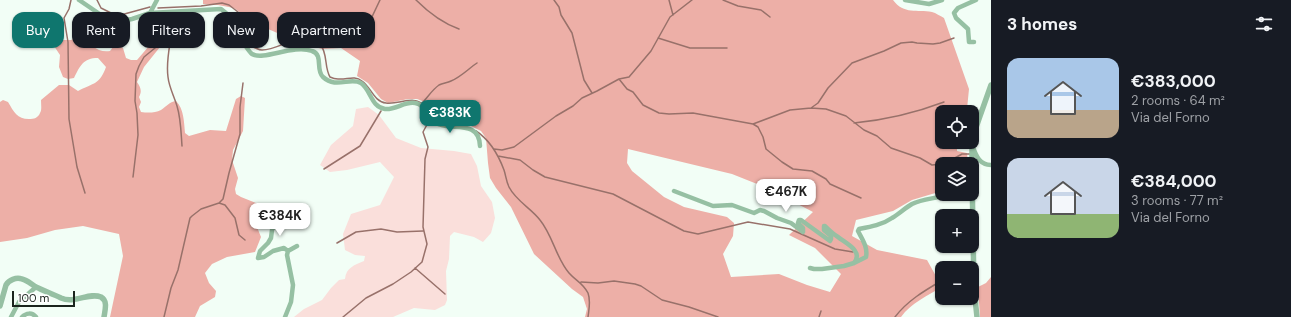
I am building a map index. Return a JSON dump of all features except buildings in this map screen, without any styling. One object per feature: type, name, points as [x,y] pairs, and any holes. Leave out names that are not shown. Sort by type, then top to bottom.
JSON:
[{"type":"street","points":[[79,0],[104,17],[116,22],[138,17]]},
{"type":"street","points":[[151,12],[157,0]]},
{"type":"street","points":[[905,0],[929,4],[942,0]]},
{"type":"street","points":[[974,42],[969,42],[968,29],[956,18],[954,12],[958,8],[976,0]]},
{"type":"street","points":[[167,12],[221,10],[226,13],[246,48],[252,54],[264,55],[299,49],[313,51],[318,56],[321,75],[324,78],[337,83],[353,81],[359,82],[363,85],[374,102],[385,109],[412,102],[418,103],[433,120],[441,126],[459,126],[473,131],[479,138],[480,146]]},
{"type":"street","points":[[979,118],[991,84]]},
{"type":"street","points":[[974,149],[981,162],[985,165],[991,165]]},
{"type":"street","points":[[674,191],[713,206],[732,205],[754,212],[760,210],[764,211],[777,218],[791,222],[803,232],[804,229],[798,222],[801,220],[830,241],[831,236],[824,230],[824,226],[826,226],[838,238],[854,249],[857,260],[854,263]]},
{"type":"street","points":[[810,268],[814,270],[844,266],[854,263],[866,255],[864,241],[858,231],[859,229],[876,226],[892,218],[911,204],[920,200],[935,197]]},
{"type":"street","points":[[972,201],[976,317]]},
{"type":"street","points":[[282,211],[272,230],[271,238],[260,251],[258,258],[264,257],[273,251],[284,248],[288,252]]},
{"type":"street","points":[[288,252],[298,246]]},
{"type":"street","points":[[285,317],[291,302],[293,285],[288,262],[288,252]]},
{"type":"street","points":[[0,306],[6,286],[12,280],[22,279],[36,287],[68,300],[92,296],[102,298],[106,304],[104,317]]},
{"type":"street","points":[[11,317],[19,302],[36,287]]},
{"type":"street","points":[[22,317],[30,313],[36,317]]},
{"type":"shaded area","points":[[203,0],[893,0],[897,5],[906,10],[934,12],[944,18],[969,89],[967,105],[935,105],[935,149],[957,149],[957,151],[967,153],[967,157],[935,157],[935,193],[912,200],[893,211],[856,220],[852,236],[877,250],[927,260],[935,274],[935,291],[914,304],[901,317],[585,317],[587,309],[583,297],[572,289],[534,254],[511,207],[490,178],[486,138],[481,131],[467,124],[440,120],[428,103],[417,99],[408,99],[388,103],[381,99],[368,83],[357,76],[360,61],[341,48],[375,48],[375,12],[277,12],[277,33],[269,29],[269,12],[239,12],[234,8],[203,4]],"holes":[[[628,149],[732,174],[767,188],[813,212],[789,235],[815,248],[841,274],[830,292],[779,274],[731,277],[723,254],[733,236],[734,223],[727,217],[684,207],[664,197],[632,171],[627,163]]]},
{"type":"shaded area","points":[[64,40],[71,40],[72,48],[96,48],[101,51],[110,51],[112,48],[123,48],[126,58],[131,60],[137,60],[147,48],[159,48],[144,67],[137,82],[141,90],[139,97],[141,102],[139,107],[141,112],[149,113],[161,110],[170,103],[176,101],[181,108],[185,133],[189,136],[210,130],[226,131],[236,99],[241,96],[245,98],[243,131],[233,150],[232,160],[238,178],[235,189],[236,194],[261,205],[263,210],[260,215],[250,219],[257,227],[261,237],[255,252],[227,257],[212,264],[205,273],[209,283],[216,291],[215,297],[200,306],[195,317],[110,317],[123,256],[119,234],[83,226],[55,230],[27,238],[0,242],[0,102],[3,100],[8,102],[14,112],[22,118],[34,118],[41,112],[41,100],[59,85],[69,85],[78,91],[99,80],[106,67],[98,58],[85,61],[80,66],[74,78],[68,79],[63,77],[59,67],[60,55],[55,48],[64,48]]},
{"type":"shaded area","points":[[318,48],[341,48],[322,49]]},
{"type":"shaded area","points":[[368,107],[379,115],[396,138],[421,148],[471,154],[477,166],[481,186],[492,202],[495,218],[491,233],[483,242],[474,237],[454,232],[450,236],[449,259],[446,271],[447,300],[445,305],[435,310],[414,308],[393,317],[294,317],[304,309],[322,300],[339,280],[345,279],[347,272],[351,267],[364,261],[365,256],[355,255],[345,250],[343,234],[351,214],[380,205],[394,177],[380,162],[347,170],[330,172],[320,165],[331,145],[353,126],[356,109]]},
{"type":"shaded area","points":[[991,277],[991,317],[980,317],[979,286],[986,283]]},
{"type":"waterway","points":[[71,0],[69,9],[64,18],[68,42],[69,119],[77,167],[85,193]]},
{"type":"waterway","points":[[97,0],[101,8],[117,16],[150,7]]},
{"type":"waterway","points":[[374,12],[380,0]]},
{"type":"waterway","points":[[416,0],[436,17],[459,29]]},
{"type":"waterway","points":[[554,0],[572,33],[584,80],[592,93]]},
{"type":"waterway","points":[[669,0],[673,15]]},
{"type":"waterway","points":[[494,149],[502,150],[514,147],[556,116],[573,106],[582,98],[619,79],[629,77],[651,51],[670,17],[692,0]]},
{"type":"waterway","points":[[723,0],[738,6],[761,10],[770,17]]},
{"type":"waterway","points":[[158,8],[201,6],[222,3],[229,5],[238,12],[242,27],[253,47],[262,50],[274,48],[297,39],[309,39],[318,42],[324,52],[330,77],[337,79],[359,79],[378,100],[382,102],[391,103],[411,100],[424,106]]},
{"type":"waterway","points":[[658,38],[690,48],[727,48]]},
{"type":"waterway","points":[[811,108],[818,103],[828,88],[852,63],[901,43],[912,42],[933,44],[954,38]]},
{"type":"waterway","points":[[133,177],[138,135],[135,101],[136,74],[144,57],[155,48]]},
{"type":"waterway","points":[[169,48],[167,72],[169,84],[177,106],[181,126],[182,146]]},
{"type":"waterway","points":[[422,103],[439,85],[450,82],[477,63]]},
{"type":"waterway","points":[[619,79],[627,89],[633,92],[643,105],[659,113],[693,113],[753,124],[758,127],[763,137],[766,149],[782,162],[793,169],[812,171],[826,179],[830,184],[861,198]]},
{"type":"waterway","points":[[164,317],[171,288],[178,270],[190,218],[201,209],[219,203],[223,199],[240,134],[240,107],[243,83]]},
{"type":"waterway","points":[[854,123],[900,116],[944,102]]},
{"type":"waterway","points":[[753,124],[790,110],[811,108],[826,109],[846,116],[864,130],[877,136],[891,148],[920,158],[932,165],[935,165]]},
{"type":"waterway","points":[[428,110],[434,117],[446,123],[455,125]]},
{"type":"waterway","points":[[324,169],[360,146],[381,111]]},
{"type":"waterway","points":[[343,317],[366,298],[393,284],[411,272],[422,262],[427,244],[423,227],[425,159],[428,147],[423,132],[429,121]]},
{"type":"waterway","points":[[476,131],[489,143],[499,158],[508,185],[512,192],[540,220],[565,267],[569,273],[582,284],[588,293],[590,305],[588,317]]},
{"type":"waterway","points":[[957,157],[962,154],[970,154]]},
{"type":"waterway","points":[[498,156],[520,160],[545,177],[613,194],[684,231],[698,234],[748,222],[790,229],[835,249],[853,252]]},
{"type":"waterway","points":[[219,203],[225,205],[235,218],[239,235],[245,240]]},
{"type":"waterway","points":[[337,243],[356,232],[381,229],[397,232],[423,231]]},
{"type":"waterway","points":[[415,268],[445,294]]},
{"type":"waterway","points":[[581,282],[598,283],[614,281],[635,284],[641,286],[662,300],[718,317]]},
{"type":"waterway","points":[[895,317],[910,301],[935,285]]},
{"type":"waterway","points":[[819,317],[821,311]]}]
